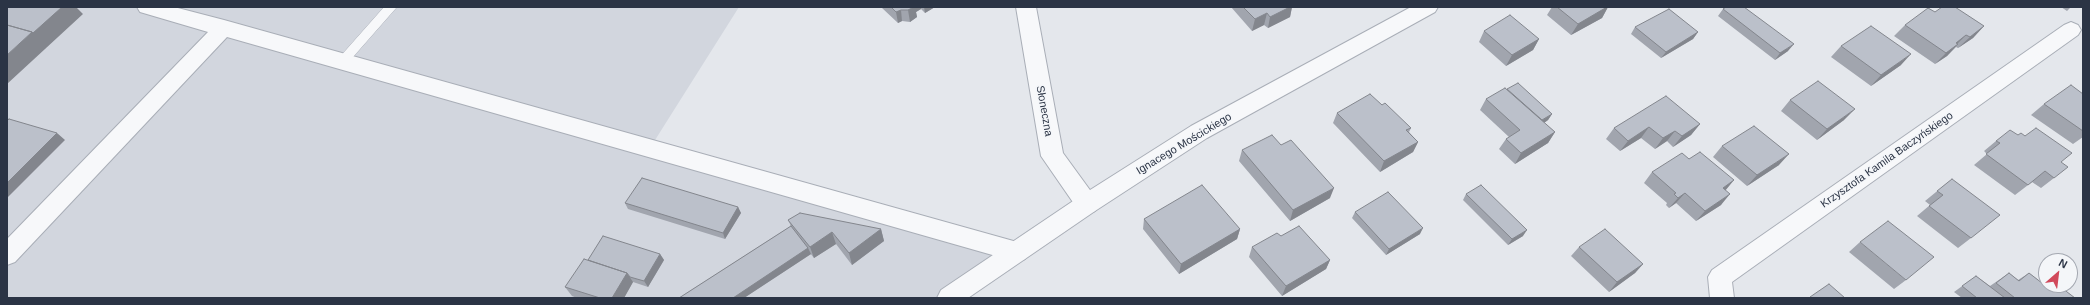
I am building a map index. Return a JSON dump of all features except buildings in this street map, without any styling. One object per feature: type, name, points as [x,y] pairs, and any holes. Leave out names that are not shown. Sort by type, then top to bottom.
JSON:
[{"type":"street","points":[[146,7],[1017,252]]},
{"type":"street","name":"Słoneczna","points":[[1026,7],[1052,156],[1087,204]]},
{"type":"street","name":"Ignacego Mościckiego","points":[[950,298],[1087,204],[1199,132],[1428,7]]},
{"type":"street","points":[[7,256],[224,28]]},
{"type":"street","name":"Krzysztofa Kamila Baczyńskiego","points":[[1722,298],[1720,277],[2071,30]]},
{"type":"lane","points":[[342,62],[391,7]]},
{"type":"shaded area","points":[[7,7],[739,7],[650,148],[1017,252],[950,298],[7,298]]}]
